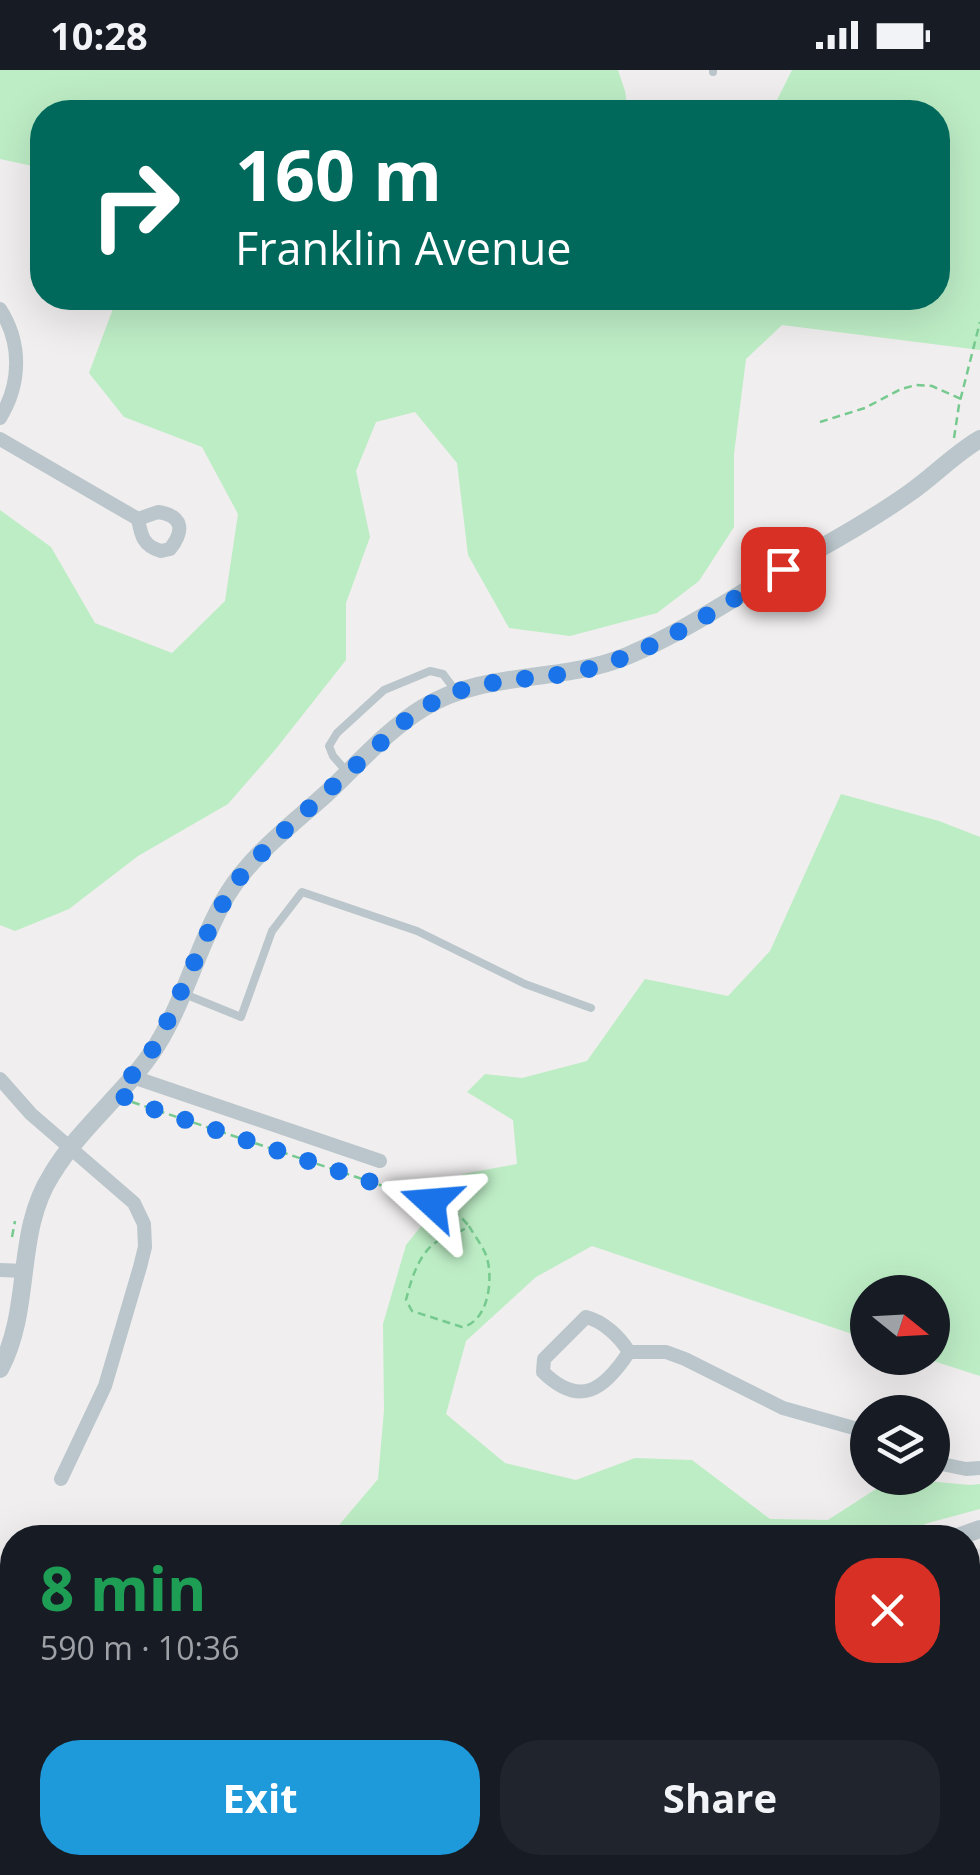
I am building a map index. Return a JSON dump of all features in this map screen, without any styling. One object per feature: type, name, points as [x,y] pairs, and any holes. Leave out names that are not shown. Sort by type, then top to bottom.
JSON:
[{"type":"street","points":[[0,309],[12,332],[16,370],[12,393],[0,418]]},
{"type":"street","points":[[0,1369],[16,1325],[35,1207],[52,1174],[157,1044],[215,917],[235,883],[285,830],[424,707],[480,685],[580,671],[651,645],[864,522],[980,439]]},
{"type":"street","points":[[0,440],[138,518]]},
{"type":"street","points":[[133,1077],[380,1161]]},
{"type":"street","points":[[0,1079],[31,1114],[134,1202],[144,1224],[145,1247],[105,1386],[61,1479]]},
{"type":"street","points":[[0,1270],[24,1271]]},
{"type":"street","points":[[586,1317],[600,1322],[629,1352],[598,1387],[584,1392],[563,1389],[543,1372],[544,1359],[586,1317]]},
{"type":"street","points":[[629,1352],[676,1356],[783,1408],[850,1427]]},
{"type":"street","points":[[950,1466],[980,1468]]},
{"type":"lane","points":[[348,773],[332,756],[329,746],[337,733],[384,690],[430,671],[442,674],[456,692]]},
{"type":"lane","points":[[182,993],[241,1017],[272,932],[302,892],[417,932],[525,984],[591,1008]]},
{"type":"path","points":[[956,455],[954,432],[980,322]]},
{"type":"path","points":[[820,422],[866,408],[916,385],[932,386],[961,399]]},
{"type":"path","points":[[117,1094],[431,1202],[460,1216],[469,1226],[487,1257],[490,1271],[478,1318],[471,1325],[462,1326],[412,1310],[406,1300],[427,1250],[469,1226]]},
{"type":"green space","points":[[0,70],[618,70],[626,100],[30,100],[30,165],[0,159]]},
{"type":"green space","points":[[792,70],[980,70],[980,350],[782,325],[746,359],[734,454],[734,527],[699,581],[657,613],[570,636],[509,628],[468,555],[457,463],[415,412],[376,422],[356,471],[370,537],[346,603],[346,660],[228,804],[138,856],[69,909],[15,931],[0,925],[0,510],[51,547],[95,623],[172,653],[225,601],[238,514],[202,447],[124,417],[89,373],[113,310],[950,310],[950,100],[777,100]]},
{"type":"green space","points":[[841,794],[939,821],[980,837],[980,1376],[950,1366],[950,1275],[850,1275],[850,1333],[592,1246],[536,1277],[466,1341],[446,1414],[505,1463],[576,1480],[635,1458],[692,1460],[770,1519],[828,1520],[867,1495],[950,1495],[950,1483],[980,1484],[980,1509],[923,1525],[339,1525],[378,1479],[384,1410],[383,1324],[406,1245],[463,1174],[517,1164],[513,1120],[467,1092],[485,1074],[522,1078],[587,1061],[645,979],[728,996],[770,951]]},
{"type":"route","points":[[431,1202],[117,1094],[166,1029],[206,936],[235,883],[285,830],[408,718],[445,696],[480,685],[580,671],[626,656],[783,569]]}]
